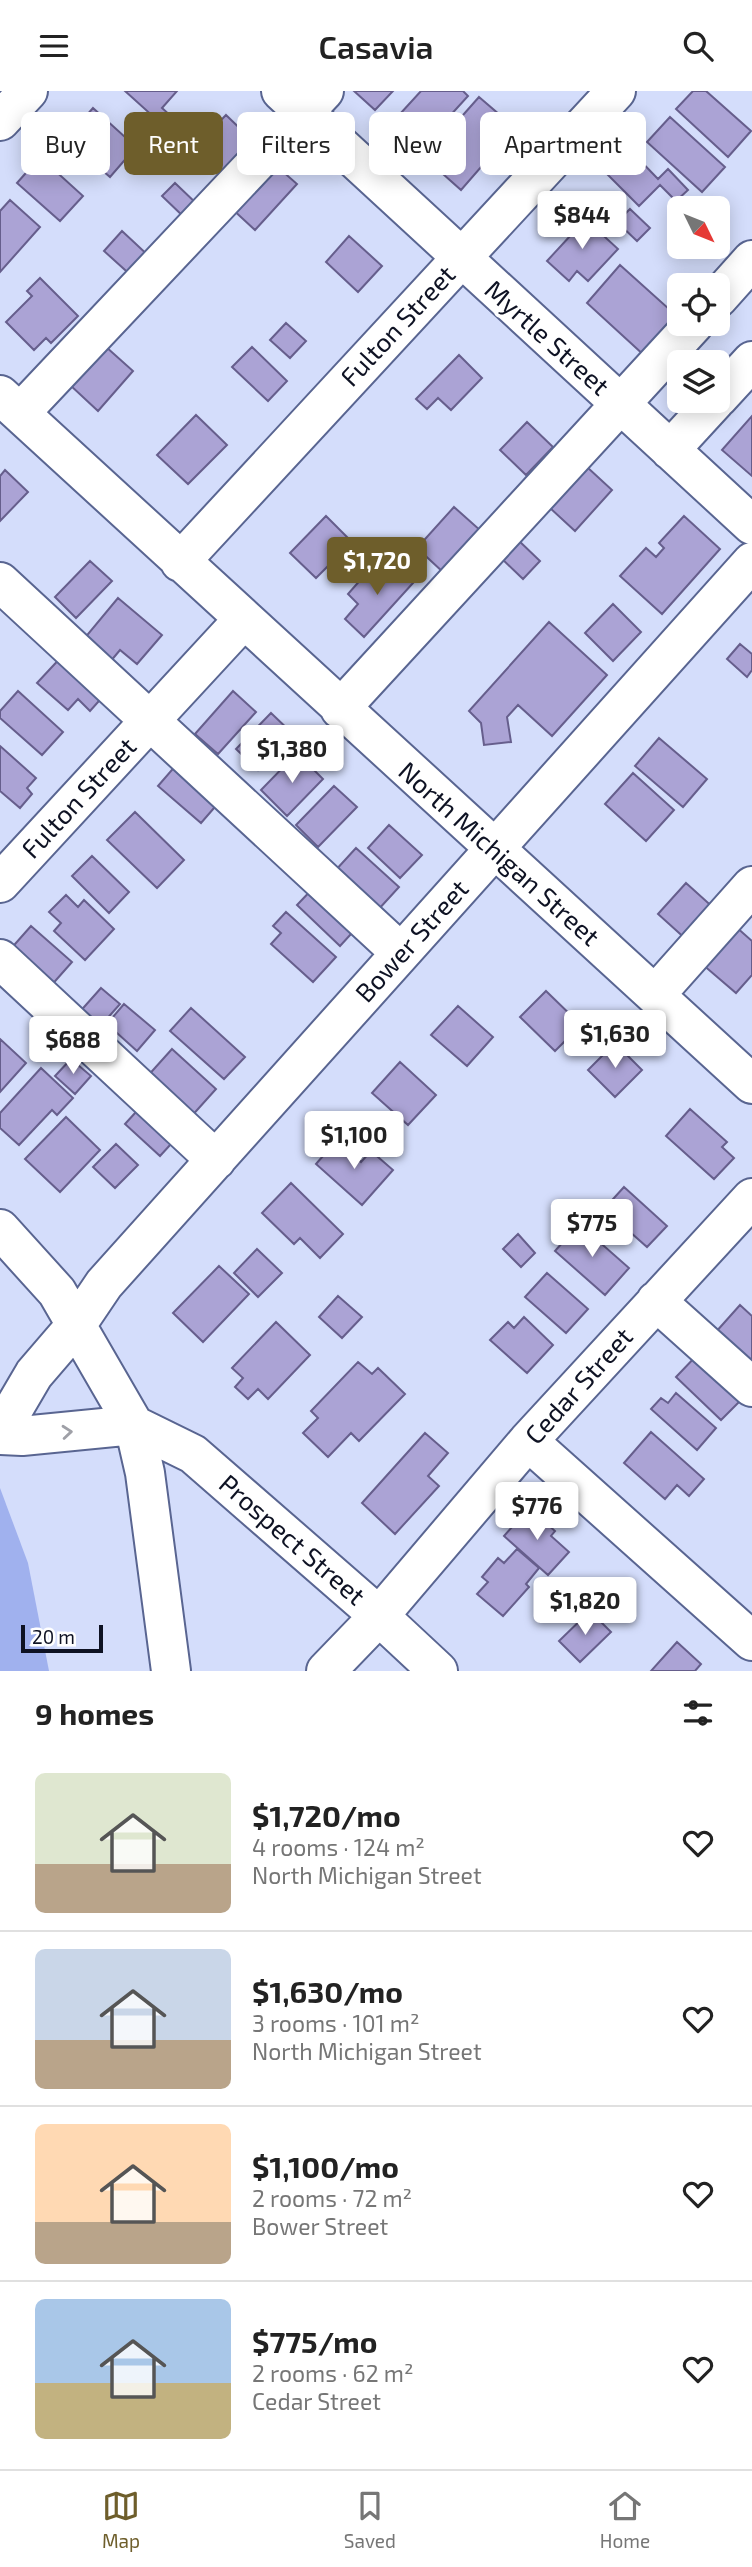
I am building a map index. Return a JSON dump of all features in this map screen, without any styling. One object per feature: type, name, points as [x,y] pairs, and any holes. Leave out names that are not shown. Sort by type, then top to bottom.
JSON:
[{"type":"street","points":[[0,121],[28,91]]},
{"type":"street","name":"Fulton Street","points":[[180,562],[616,91]]},
{"type":"street","points":[[10,404],[303,98]]},
{"type":"street","name":"Myrtle Street","points":[[303,98],[460,258],[752,525]]},
{"type":"street","points":[[730,285],[752,260]]},
{"type":"street","points":[[340,709],[683,336]]},
{"type":"street","points":[[730,385],[752,361]]},
{"type":"street","name":"North Michigan Street","points":[[10,404],[752,1084]]},
{"type":"street","points":[[670,450],[704,413]]},
{"type":"street","name":"Bower Street","points":[[0,1433],[34,1374],[76,1324],[104,1284],[752,562]]},
{"type":"street","points":[[0,582],[401,953]]},
{"type":"street","name":"Fulton Street","points":[[1,879],[243,620]]},
{"type":"street","points":[[655,995],[752,886]]},
{"type":"street","points":[[0,959],[216,1160]]},
{"type":"street","name":"Cedar Street","points":[[327,1671],[379,1616],[528,1441],[752,1198]]},
{"type":"street","points":[[0,1229],[57,1293],[134,1425],[145,1473],[170,1671]]},
{"type":"street","points":[[656,1301],[752,1387]]},
{"type":"street","points":[[0,1433],[22,1436],[134,1425]]},
{"type":"street","name":"Prospect Street","points":[[134,1425],[193,1454],[438,1671]]},
{"type":"street","points":[[528,1441],[752,1641]]},
{"type":"water","points":[[0,1488],[28,1563],[49,1671],[0,1671]]},
{"type":"building","points":[[125,91],[177,91],[162,108],[166,112],[148,112]]},
{"type":"building","points":[[354,91],[393,91],[375,110]]},
{"type":"building","points":[[421,91],[463,91],[468,96],[453,112],[402,112]]},
{"type":"building","points":[[693,91],[706,91],[751,131],[728,157],[676,109]]},
{"type":"building","points":[[479,97],[496,112],[480,112],[480,168],[461,190],[444,175],[466,175],[466,112]]},
{"type":"building","points":[[226,115],[237,126],[237,162],[223,176],[222,175],[223,118]]},
{"type":"building","points":[[670,117],[725,167],[702,192],[647,142]]},
{"type":"building","points":[[110,123],[124,136],[124,161],[110,177],[108,175],[110,175]]},
{"type":"building","points":[[646,167],[658,179],[668,169],[688,190],[681,196],[671,196],[660,185],[639,206],[608,175],[646,175]]},
{"type":"building","points":[[24,175],[60,175],[83,196],[60,221],[17,183]]},
{"type":"building","points":[[260,175],[287,175],[297,184],[255,230],[230,207]]},
{"type":"building","points":[[175,183],[198,205],[185,218],[162,196]]},
{"type":"building","points":[[10,200],[40,227],[0,272],[0,211]]},
{"type":"building","points":[[630,209],[650,228],[637,241],[617,222]]},
{"type":"building","points":[[581,215],[618,249],[588,281],[577,271],[569,281],[547,261],[571,235],[566,231]]},
{"type":"building","points":[[122,231],[152,259],[134,278],[104,251]]},
{"type":"building","points":[[349,236],[382,266],[358,292],[326,262]]},
{"type":"building","points":[[620,265],[667,307],[667,332],[646,357],[587,303]]},
{"type":"building","points":[[40,278],[78,316],[51,343],[46,338],[34,350],[6,322],[32,296],[27,291]]},
{"type":"building","points":[[286,323],[306,341],[290,358],[270,340]]},
{"type":"building","points":[[105,346],[133,371],[98,411],[70,385]]},
{"type":"building","points":[[252,347],[287,381],[268,401],[232,367]]},
{"type":"building","points":[[459,355],[482,378],[451,410],[438,398],[427,409],[416,399]]},
{"type":"building","points":[[196,415],[227,445],[188,484],[157,455]]},
{"type":"building","points":[[752,416],[752,476],[722,450]]},
{"type":"building","points":[[527,422],[553,447],[526,475],[500,450]]},
{"type":"building","points":[[587,467],[612,490],[575,531],[550,508]]},
{"type":"building","points":[[5,470],[28,492],[0,521],[0,476]]},
{"type":"building","points":[[454,507],[481,531],[444,573],[417,548]]},
{"type":"building","points":[[326,516],[352,542],[316,578],[290,553]]},
{"type":"building","points":[[684,516],[720,549],[662,614],[620,576],[646,548],[656,557],[664,548],[659,543]]},
{"type":"building","points":[[516,538],[540,561],[523,579],[499,556]]},
{"type":"building","points":[[90,561],[112,581],[76,618],[55,597]]},
{"type":"building","points":[[389,561],[413,583],[364,637],[345,619],[358,604],[348,594],[363,577],[369,582]]},
{"type":"building","points":[[118,598],[162,635],[137,664],[120,650],[110,662],[83,640]]},
{"type":"building","points":[[613,604],[641,632],[613,661],[585,633]]},
{"type":"building","points":[[549,622],[607,675],[552,736],[518,705],[507,717],[511,742],[484,745],[481,723],[469,711]]},
{"type":"building","points":[[740,644],[752,654],[752,670],[747,677],[727,659]]},
{"type":"building","points":[[65,653],[107,692],[90,711],[78,699],[68,710],[37,683]]},
{"type":"building","points":[[18,691],[63,732],[42,755],[0,718],[0,711]]},
{"type":"building","points":[[233,691],[256,712],[218,754],[195,734]]},
{"type":"building","points":[[271,713],[293,734],[258,770],[236,749]]},
{"type":"building","points":[[659,738],[707,779],[683,807],[635,766]]},
{"type":"building","points":[[0,746],[36,778],[27,788],[32,794],[20,808],[0,791]]},
{"type":"building","points":[[297,753],[323,779],[287,816],[261,790]]},
{"type":"building","points":[[184,756],[227,793],[201,823],[158,786]]},
{"type":"building","points":[[633,773],[674,810],[646,841],[605,804]]},
{"type":"building","points":[[334,786],[357,807],[318,847],[296,825]]},
{"type":"building","points":[[135,812],[184,860],[157,888],[107,840]]},
{"type":"building","points":[[389,825],[422,855],[400,878],[368,848]]},
{"type":"building","points":[[356,848],[399,887],[377,911],[334,872]]},
{"type":"building","points":[[92,856],[129,892],[109,913],[72,876]]},
{"type":"building","points":[[319,882],[362,922],[340,946],[297,905]]},
{"type":"building","points":[[686,883],[716,910],[688,941],[658,914]]},
{"type":"building","points":[[66,895],[78,907],[84,900],[114,929],[85,960],[54,931],[61,923],[49,912]]},
{"type":"building","points":[[286,912],[336,957],[313,982],[271,944],[281,933],[273,926]]},
{"type":"building","points":[[31,926],[72,962],[49,988],[8,952]]},
{"type":"building","points":[[735,926],[752,941],[752,975],[736,993],[702,964]]},
{"type":"building","points":[[101,988],[120,1004],[96,1031],[77,1015]]},
{"type":"building","points":[[546,991],[581,1025],[555,1051],[520,1017]]},
{"type":"building","points":[[124,1004],[155,1030],[137,1051],[107,1024]]},
{"type":"building","points":[[458,1006],[493,1037],[467,1066],[431,1035]]},
{"type":"building","points":[[191,1008],[245,1057],[224,1079],[170,1031]]},
{"type":"building","points":[[0,1039],[26,1063],[0,1092]]},
{"type":"building","points":[[615,1043],[642,1070],[615,1097],[588,1070]]},
{"type":"building","points":[[172,1049],[216,1089],[189,1119],[145,1079]]},
{"type":"building","points":[[71,1059],[91,1076],[75,1094],[55,1076]]},
{"type":"building","points":[[400,1062],[436,1095],[408,1125],[372,1093]]},
{"type":"building","points":[[41,1068],[73,1098],[57,1115],[52,1110],[19,1145],[0,1128],[0,1113]]},
{"type":"building","points":[[146,1101],[181,1133],[160,1156],[125,1124]]},
{"type":"building","points":[[690,1109],[727,1142],[722,1147],[734,1158],[714,1179],[666,1136]]},
{"type":"building","points":[[66,1117],[100,1150],[60,1192],[25,1159]]},
{"type":"building","points":[[337,1140],[361,1162],[371,1151],[393,1170],[362,1205],[316,1164]]},
{"type":"building","points":[[116,1144],[138,1165],[115,1188],[93,1167]]},
{"type":"building","points":[[291,1183],[343,1234],[320,1258],[300,1238],[294,1244],[262,1213]]},
{"type":"building","points":[[624,1187],[667,1226],[647,1247],[604,1209]]},
{"type":"building","points":[[579,1224],[629,1268],[605,1295],[555,1251]]},
{"type":"building","points":[[518,1234],[535,1253],[521,1267],[503,1249]]},
{"type":"building","points":[[257,1249],[282,1273],[258,1297],[234,1273]]},
{"type":"building","points":[[219,1266],[249,1294],[203,1342],[173,1313]]},
{"type":"building","points":[[547,1273],[588,1309],[566,1333],[525,1297]]},
{"type":"building","points":[[338,1296],[362,1317],[342,1338],[319,1317]]},
{"type":"building","points":[[740,1305],[752,1316],[752,1365],[715,1333]]},
{"type":"building","points":[[524,1317],[553,1345],[527,1373],[490,1340],[508,1322],[514,1328]]},
{"type":"building","points":[[276,1322],[310,1355],[268,1399],[258,1389],[248,1399],[235,1387],[243,1378],[232,1368]]},
{"type":"building","points":[[699,1353],[744,1397],[721,1420],[676,1377]]},
{"type":"building","points":[[358,1362],[372,1374],[378,1368],[405,1394],[359,1441],[351,1433],[328,1457],[303,1433],[318,1418],[311,1411]]},
{"type":"building","points":[[676,1393],[716,1428],[697,1450],[651,1409],[661,1398],[668,1403]]},
{"type":"building","points":[[651,1432],[704,1479],[689,1496],[677,1485],[665,1499],[624,1463]]},
{"type":"building","points":[[425,1433],[448,1453],[428,1476],[439,1486],[395,1534],[362,1503]]},
{"type":"building","points":[[529,1508],[555,1531],[551,1536],[569,1552],[548,1575],[504,1536]]},
{"type":"building","points":[[517,1549],[539,1568],[526,1584],[529,1587],[503,1616],[477,1594],[488,1582],[482,1577],[498,1558],[504,1563]]},
{"type":"building","points":[[590,1611],[611,1632],[580,1662],[559,1641]]},
{"type":"building","points":[[677,1642],[701,1664],[695,1671],[651,1671]]}]
